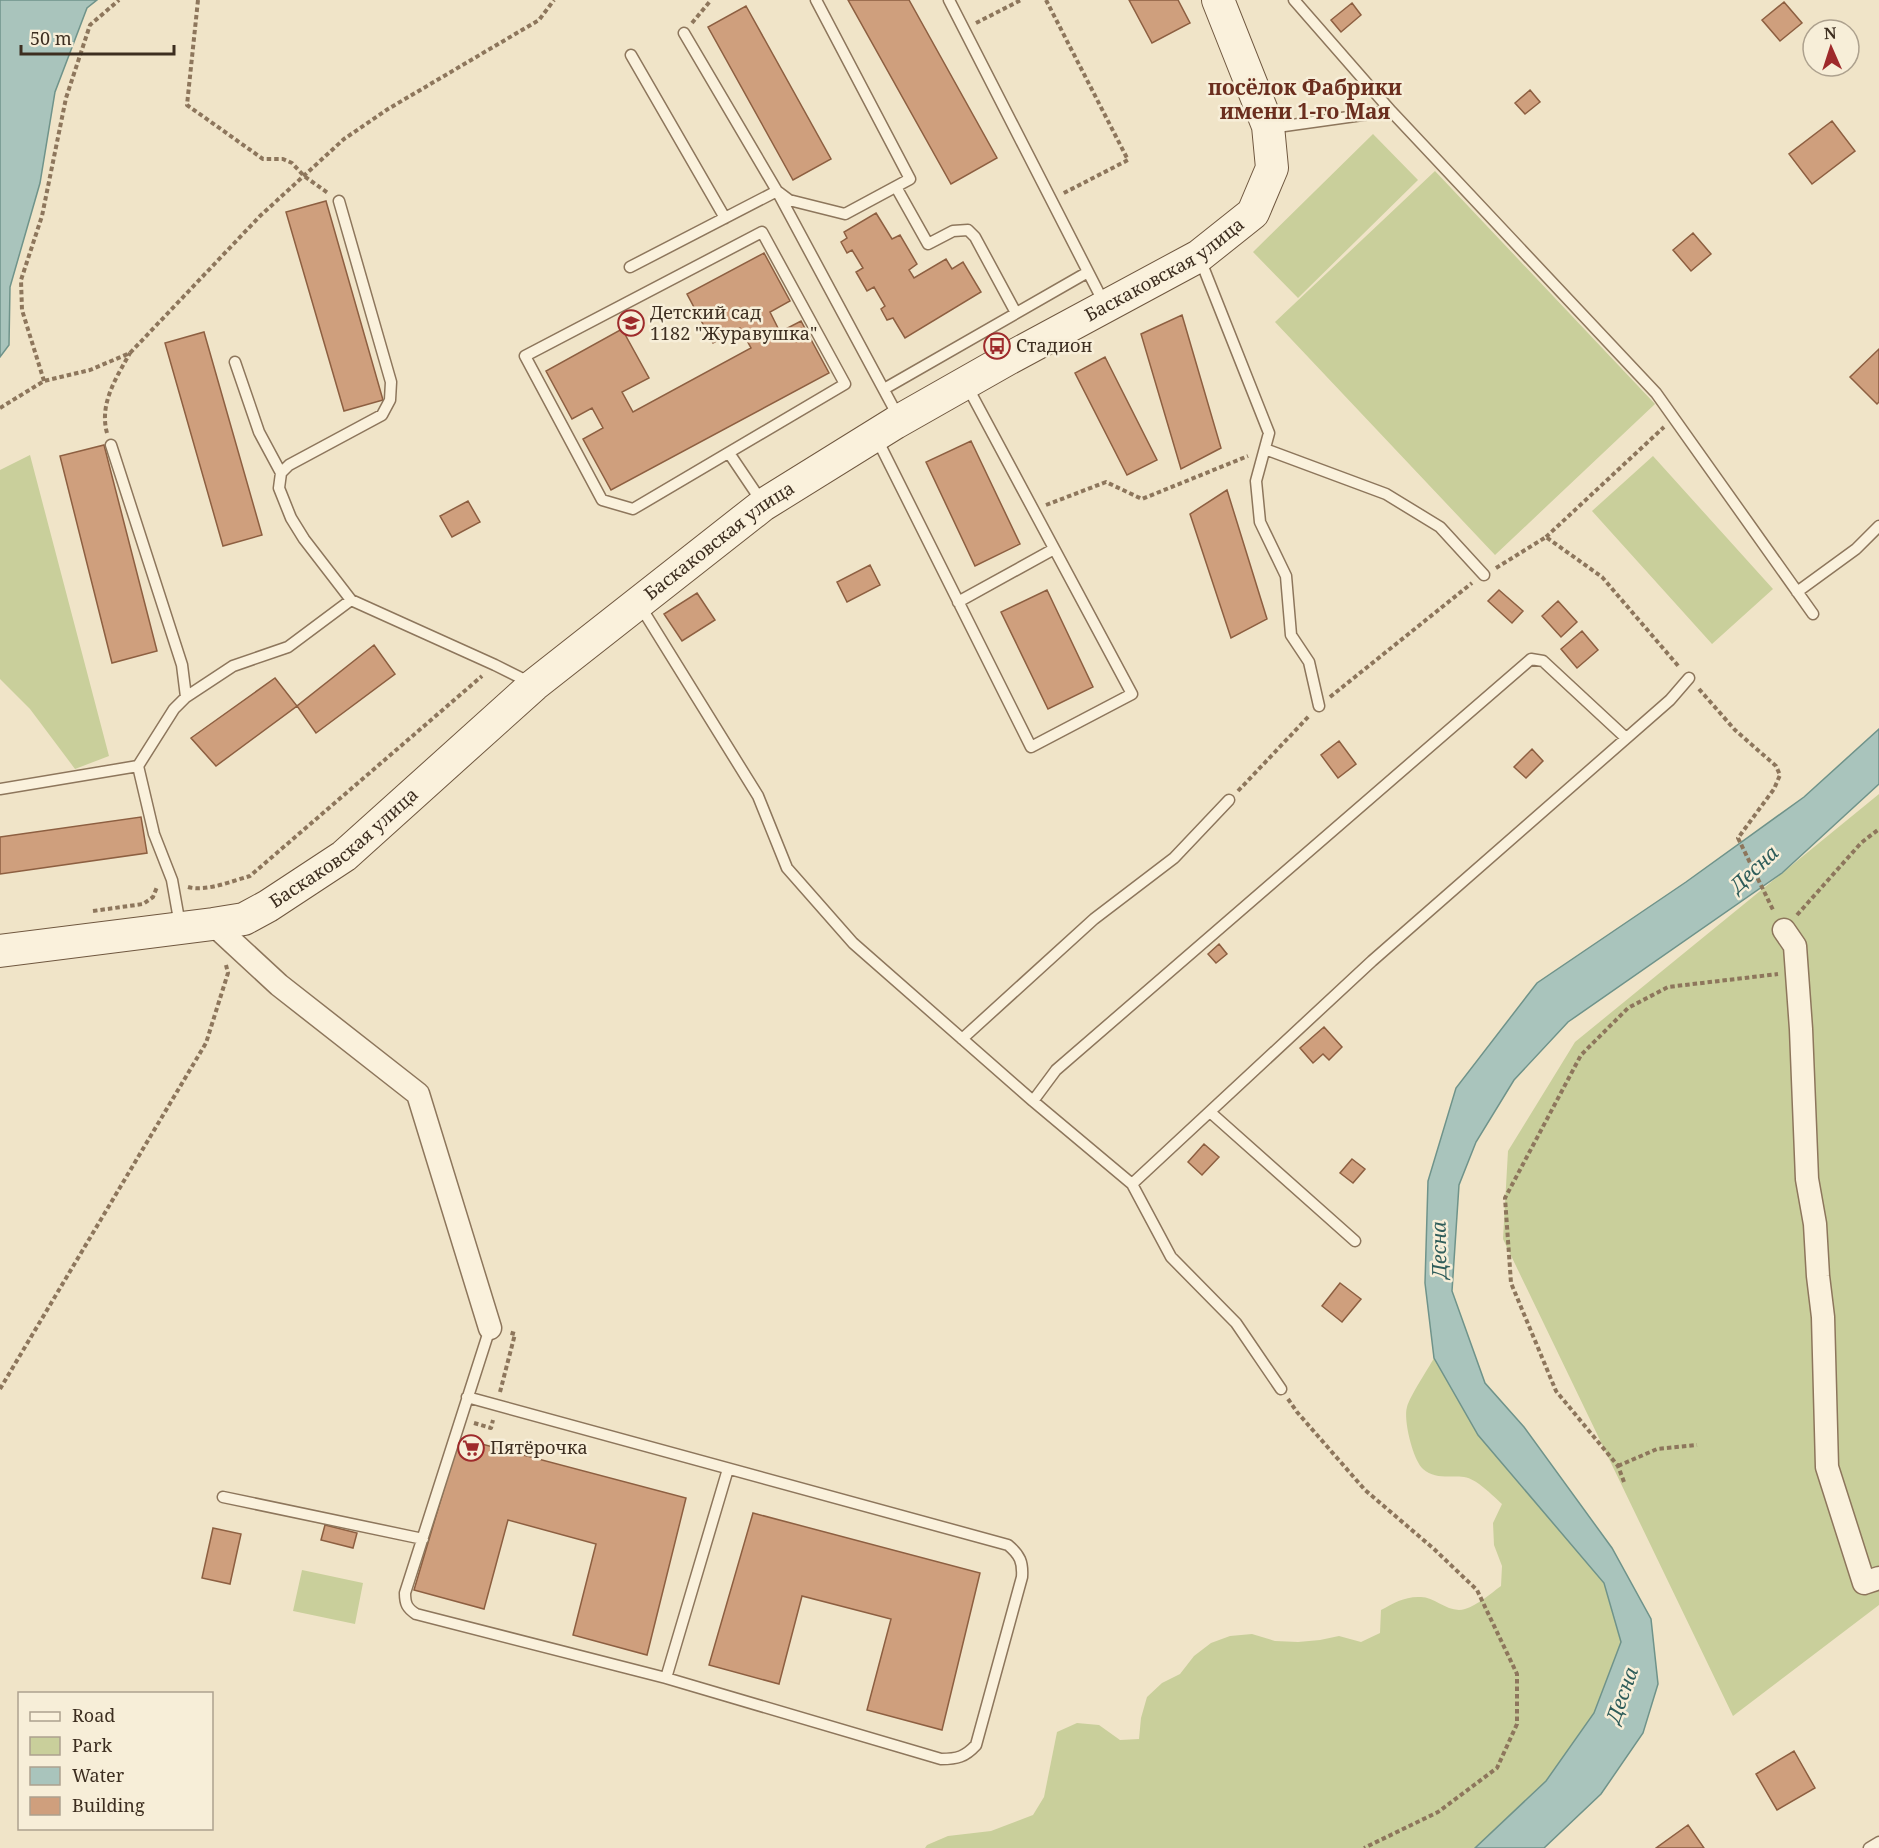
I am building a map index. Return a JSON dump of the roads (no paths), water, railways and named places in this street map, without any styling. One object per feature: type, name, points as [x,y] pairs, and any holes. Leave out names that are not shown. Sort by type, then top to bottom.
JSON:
[{"type":"street","name":"Баскаковская улица","points":[[0,951],[213,924],[244,919],[252,915],[344,856],[534,685],[764,505],[888,428],[1106,305],[1199,256],[1253,213],[1272,168],[1269,128],[1218,0]]},
{"type":"street","points":[[213,924],[279,985],[418,1094],[497,1329]]},
{"type":"street","points":[[1784,930],[1795,946],[1807,1179],[1815,1224],[1823,1317],[1827,1467],[1864,1583],[1879,1578]]},
{"type":"lane","points":[[777,191],[789,200],[845,214],[910,179],[816,0]]},
{"type":"lane","points":[[949,0],[1106,305]]},
{"type":"lane","points":[[1294,0],[1390,111],[1656,393],[1813,614]]},
{"type":"lane","points":[[684,33],[777,191],[884,389],[888,428],[958,602],[1031,747],[1132,694],[966,384]]},
{"type":"lane","points":[[631,55],[725,218]]},
{"type":"lane","points":[[1269,128],[1390,111]]},
{"type":"lane","points":[[896,187],[928,244],[953,231],[968,230],[975,237],[1016,313]]},
{"type":"lane","points":[[630,267],[777,191]]},
{"type":"lane","points":[[281,473],[290,465],[382,415],[390,400],[391,382],[339,201]]},
{"type":"lane","points":[[762,232],[844,384],[729,453],[633,509],[602,500],[525,356],[762,232]]},
{"type":"lane","points":[[1199,256],[1269,433],[1256,481],[1260,522],[1286,576],[1291,635],[1309,662],[1319,706]]},
{"type":"lane","points":[[884,389],[1088,272]]},
{"type":"lane","points":[[235,362],[259,432],[281,473],[279,488],[291,518],[304,539],[351,600],[534,685]]},
{"type":"lane","points":[[111,445],[182,665],[186,698]]},
{"type":"lane","points":[[1265,448],[1386,494],[1440,527],[1484,575]]},
{"type":"lane","points":[[729,453],[764,505]]},
{"type":"lane","points":[[1797,592],[1856,549],[1879,526]]},
{"type":"lane","points":[[958,602],[1054,549]]},
{"type":"lane","points":[[181,928],[172,880],[154,834],[138,766],[174,709],[186,698],[233,666],[288,647],[351,600]]},
{"type":"lane","points":[[639,604],[758,796],[787,868],[853,943],[1032,1101],[1132,1184],[1171,1257],[1236,1323],[1281,1389]]},
{"type":"lane","points":[[1032,1101],[1056,1070],[1531,659],[1543,661],[1626,738]]},
{"type":"lane","points":[[1132,1184],[1372,961],[1670,700],[1689,678]]},
{"type":"lane","points":[[0,789],[138,766]]},
{"type":"lane","points":[[962,1038],[1094,920],[1174,858],[1229,800]]},
{"type":"lane","points":[[1210,1112],[1355,1241]]},
{"type":"lane","points":[[467,1396],[1008,1545],[1017,1553],[1022,1564],[1022,1578],[976,1745],[967,1754],[957,1759],[941,1759],[666,1678],[416,1614],[409,1610],[405,1603],[405,1593],[467,1396],[497,1329]]},
{"type":"lane","points":[[666,1678],[728,1469]]},
{"type":"lane","points":[[223,1497],[423,1539]]},
{"type":"lane","points":[[1869,1848],[1879,1842]]},
{"type":"water","points":[[0,0],[97,0],[87,8],[55,92],[40,183],[10,287],[9,345],[0,357]]},
{"type":"water","name":"Десна","points":[[1879,729],[1879,784],[1782,873],[1568,1022],[1514,1080],[1476,1142],[1459,1185],[1452,1291],[1485,1383],[1524,1427],[1612,1548],[1651,1619],[1658,1684],[1643,1733],[1601,1794],[1544,1848],[1475,1848],[1546,1781],[1594,1713],[1621,1642],[1604,1583],[1478,1435],[1434,1358],[1425,1283],[1428,1181],[1456,1088],[1537,983],[1686,882],[1804,797]]},
{"type":"place","name":"Детский сад 1182 \"Журавушка\"","points":[[631,323]]},
{"type":"place","name":"Стадион","points":[[997,346]]},
{"type":"place","name":"Пятёрочка","points":[[471,1448]]},
{"type":"district","name":"посёлок Фабрики имени 1-го Мая","points":[[1305,100]]}]
